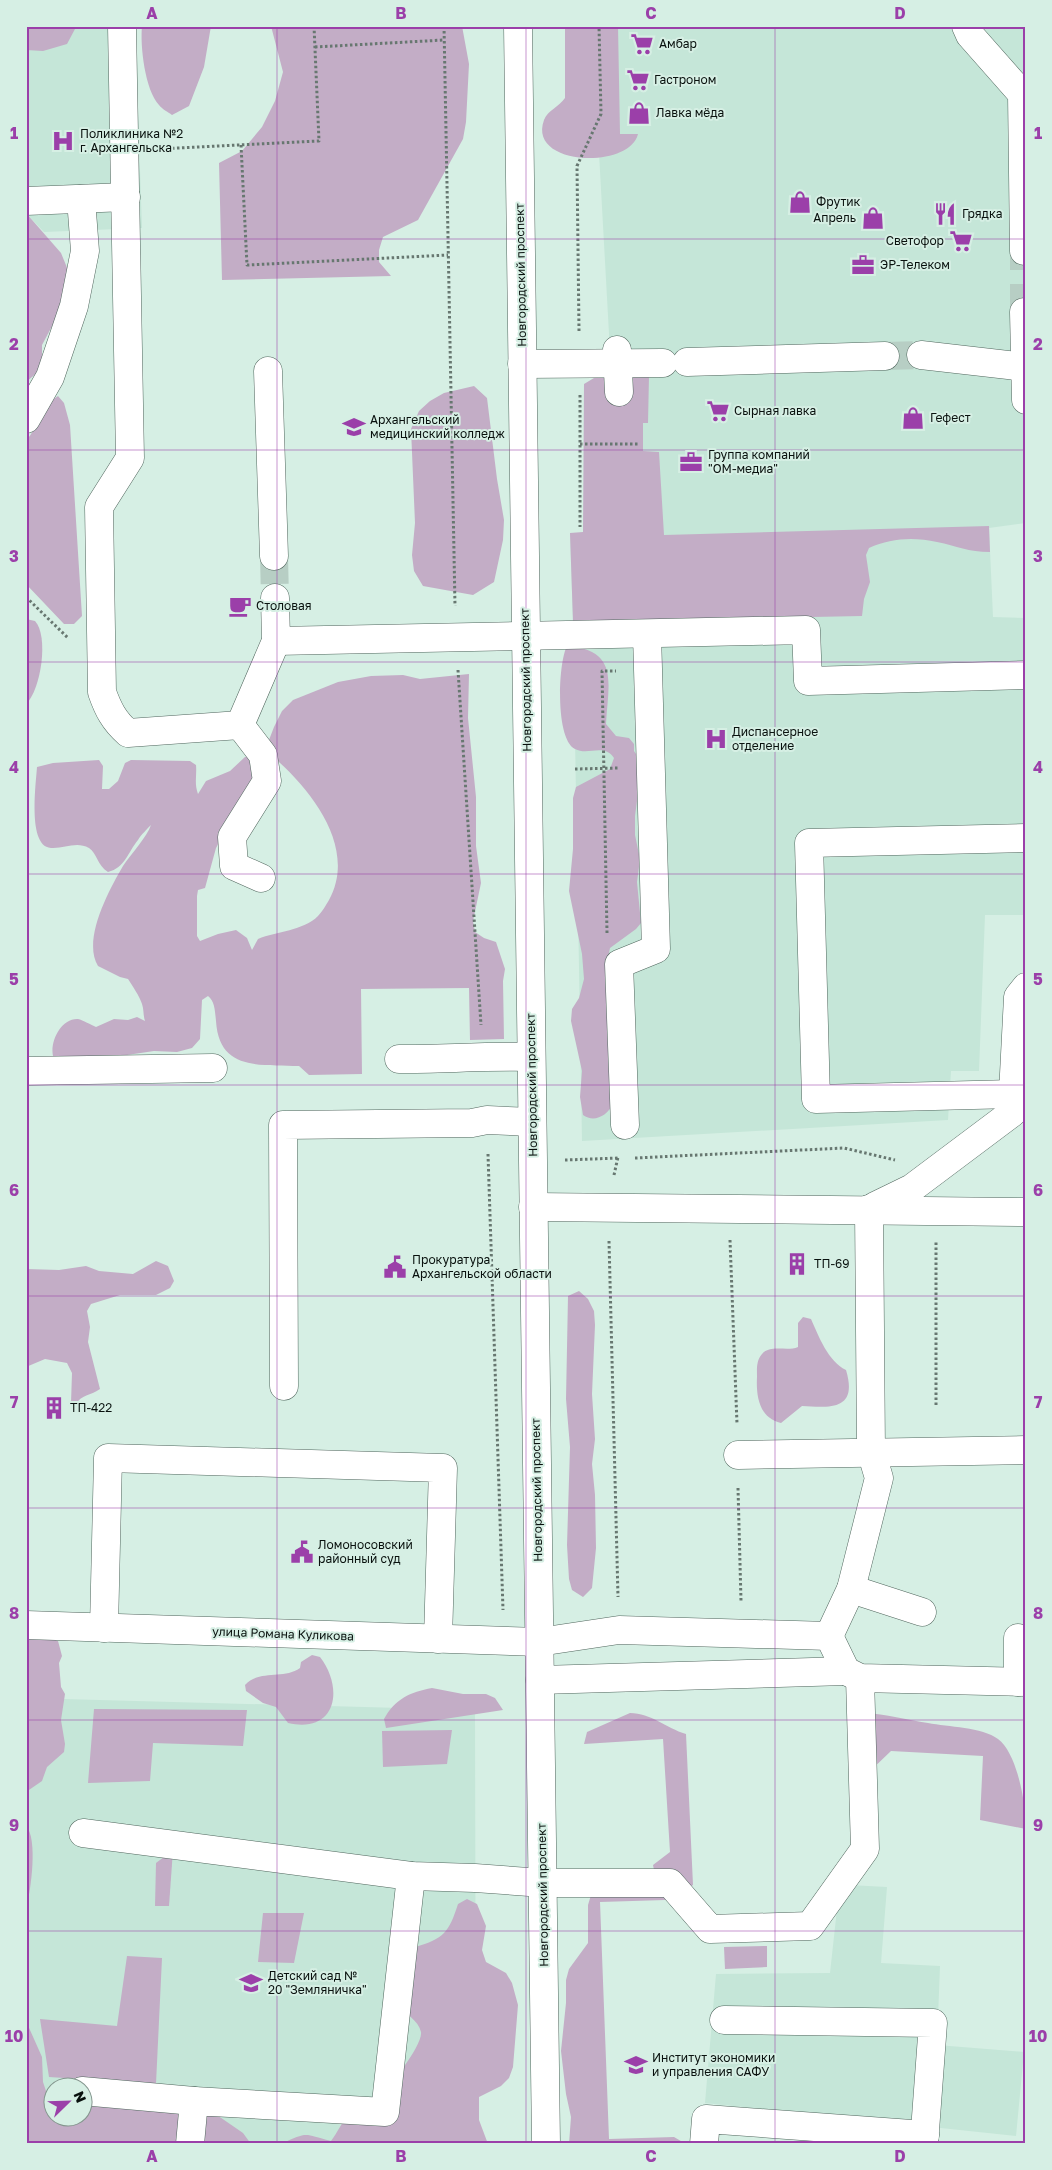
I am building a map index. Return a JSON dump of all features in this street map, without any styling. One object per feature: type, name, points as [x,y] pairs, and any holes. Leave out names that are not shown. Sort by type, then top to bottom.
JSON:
[{"type":"street","points":[[122,26],[130,458],[99,507],[102,692],[108,711],[118,725],[128,733],[240,725]]},
{"type":"street","name":"Новгородский проспект","points":[[518,26],[546,2144]]},
{"type":"street","points":[[966,26],[970,35],[1024,94],[1024,251]]},
{"type":"street","points":[[26,201],[126,197]]},
{"type":"street","points":[[26,419],[50,377],[74,306],[85,251],[81,199]]},
{"type":"street","points":[[1024,312],[1026,400]]},
{"type":"street","points":[[921,355],[1026,367]]},
{"type":"street","points":[[522,364],[579,364],[617,357],[675,363],[885,356]]},
{"type":"street","points":[[617,357],[619,392]]},
{"type":"street","points":[[268,370],[274,556]]},
{"type":"street","points":[[240,725],[276,641],[275,598]]},
{"type":"street","points":[[276,641],[456,639],[806,630],[808,680],[1026,675]]},
{"type":"street","points":[[625,1125],[618,964],[656,949],[647,634]]},
{"type":"street","points":[[240,725],[262,755],[266,781],[232,837],[234,866],[261,878]]},
{"type":"street","points":[[1013,1094],[816,1099],[809,843],[1026,838]]},
{"type":"street","points":[[869,1209],[912,1188],[1012,1114],[1018,997],[1026,987]]},
{"type":"street","points":[[399,1059],[471,1058],[483,1056],[531,1058]]},
{"type":"street","points":[[26,1071],[213,1068]]},
{"type":"street","points":[[284,1386],[283,1124],[472,1123],[487,1120],[532,1122]]},
{"type":"street","points":[[533,1207],[1026,1212]]},
{"type":"street","points":[[83,1833],[411,1876],[543,1883],[670,1883],[710,1930],[810,1926],[865,1849],[853,1675],[829,1636],[851,1589],[879,1478],[871,1451],[869,1209]]},
{"type":"street","points":[[738,1455],[871,1451],[1026,1450]]},
{"type":"street","points":[[104,1628],[108,1458],[433,1467],[443,1468],[438,1639]]},
{"type":"street","points":[[851,1589],[922,1612]]},
{"type":"street","name":"улица Романа Куликова","points":[[26,1626],[539,1642],[619,1630],[742,1632],[829,1636]]},
{"type":"street","points":[[540,1680],[853,1675],[1022,1682],[1018,1638]]},
{"type":"street","points":[[92,2093],[194,2101],[385,2112],[411,1876]]},
{"type":"street","points":[[704,2144],[706,2119],[924,2139],[932,2023],[724,2020]]},
{"type":"street","points":[[190,2144],[194,2101]]},
{"type":"path","points":[[125,150],[319,141],[314,26]]},
{"type":"path","points":[[444,26],[456,639],[483,1056]]},
{"type":"path","points":[[580,527],[577,166],[602,114],[599,26]]},
{"type":"path","points":[[315,47],[444,40]]},
{"type":"path","points":[[240,145],[247,265],[448,255]]},
{"type":"path","points":[[580,444],[638,444]]},
{"type":"path","points":[[26,597],[101,670]]},
{"type":"path","points":[[618,964],[607,938],[602,671],[648,671]]},
{"type":"path","points":[[575,769],[651,768]]},
{"type":"path","points":[[487,1120],[503,1620]]},
{"type":"path","points":[[619,1630],[608,1207],[625,1125]]},
{"type":"path","points":[[532,1161],[844,1148],[937,1170]]},
{"type":"path","points":[[729,1208],[742,1632]]},
{"type":"path","points":[[936,1234],[936,1405]]},
{"type":"shaded area","points":[[26,26],[135,26],[142,228],[44,232],[26,213]]},
{"type":"shaded area","points":[[26,26],[74,26],[75,29],[67,44],[43,51],[26,50]]},
{"type":"shaded area","points":[[142,26],[211,26],[204,67],[189,106],[172,115],[159,105],[150,89],[144,67]]},
{"type":"shaded area","points":[[271,26],[462,26],[469,64],[466,122],[463,139],[418,220],[383,237],[379,250],[379,262],[391,276],[222,280],[219,163],[242,151],[262,127],[275,101],[283,72]]},
{"type":"shaded area","points":[[565,26],[618,26],[620,134],[638,134],[631,146],[617,153],[600,158],[581,158],[564,154],[550,147],[543,135],[544,120],[565,98]]},
{"type":"shaded area","points":[[592,26],[1026,26],[1026,523],[989,528],[993,617],[1026,618],[1026,915],[985,915],[979,1071],[951,1071],[948,1120],[582,1141],[570,533],[620,533]]},
{"type":"shaded area","points":[[26,213],[61,253],[68,270],[59,313],[42,345],[42,362],[38,372],[26,382]]},
{"type":"shaded area","points":[[649,376],[648,423],[643,423],[643,451],[659,452],[664,535],[989,526],[990,552],[969,550],[928,540],[911,539],[894,540],[869,548],[866,555],[870,582],[864,599],[862,616],[573,622],[570,533],[583,532],[584,384],[594,378]]},
{"type":"shaded area","points":[[474,386],[487,398],[504,520],[503,540],[494,582],[473,595],[423,586],[414,571],[412,555],[415,523],[411,429],[419,411],[430,401],[444,393]]},
{"type":"shaded area","points":[[58,396],[64,403],[70,425],[82,616],[74,624],[64,624],[26,584],[26,441],[48,405]]},
{"type":"shaded area","points":[[26,619],[35,621],[39,628],[42,638],[42,650],[36,687],[26,704]]},
{"type":"shaded area","points":[[567,646],[584,649],[596,654],[603,662],[609,683],[606,724],[616,736],[629,738],[634,744],[634,751],[642,763],[635,816],[635,835],[640,859],[637,882],[641,923],[636,929],[610,948],[605,971],[613,1104],[604,1115],[596,1118],[583,1115],[580,1097],[582,1071],[571,1021],[572,1009],[579,998],[584,979],[582,954],[569,891],[573,849],[573,798],[576,787],[610,769],[614,758],[606,751],[580,751],[575,749],[564,731],[561,716],[560,683]]},
{"type":"shaded area","points":[[469,674],[468,718],[476,797],[476,846],[481,883],[473,921],[475,932],[484,938],[496,942],[505,969],[503,981],[504,1039],[470,1040],[469,988],[361,989],[362,1074],[309,1075],[299,1066],[257,1064],[245,1062],[234,1057],[225,1049],[219,1037],[214,1007],[208,996],[202,1000],[200,1039],[192,1048],[177,1052],[154,1051],[100,1059],[54,1059],[53,1047],[57,1033],[66,1023],[72,1020],[78,1019],[96,1027],[114,1019],[128,1020],[137,1017],[145,1021],[141,1001],[128,979],[98,966],[94,955],[93,943],[99,915],[111,888],[123,866],[151,825],[122,863],[114,870],[108,872],[89,848],[75,845],[51,848],[43,845],[36,826],[35,813],[37,767],[53,763],[99,760],[103,766],[102,789],[109,789],[118,781],[125,763],[131,760],[190,761],[196,765],[198,794],[206,781],[230,771],[245,757],[252,755],[263,763],[216,848],[205,888],[198,890],[197,896],[197,936],[200,941],[236,930],[247,938],[252,950],[258,939],[305,925],[318,916],[329,900],[336,880],[338,860],[334,840],[326,820],[301,784],[271,755],[269,740],[282,711],[293,700],[338,682],[371,676],[403,675],[420,679]]},
{"type":"shaded area","points":[[156,1261],[168,1266],[174,1281],[170,1288],[156,1295],[120,1295],[91,1304],[87,1311],[90,1327],[88,1342],[100,1389],[83,1397],[75,1405],[71,1403],[72,1373],[67,1363],[45,1359],[26,1367],[26,1269],[59,1270],[86,1266],[99,1271],[133,1274]]},
{"type":"shaded area","points":[[579,1291],[588,1299],[594,1311],[595,1325],[592,1394],[595,1439],[592,1464],[595,1495],[596,1548],[592,1588],[583,1597],[572,1590],[569,1579],[567,1545],[570,1447],[566,1399],[568,1296]]},
{"type":"shaded area","points":[[803,1317],[811,1319],[829,1355],[846,1370],[849,1383],[848,1393],[839,1404],[832,1406],[802,1406],[781,1423],[768,1416],[760,1405],[757,1391],[758,1362],[762,1354],[770,1349],[798,1347],[798,1323]]},
{"type":"shaded area","points":[[26,1635],[46,1636],[58,1641],[62,1656],[59,1663],[61,1687],[65,1694],[61,1720],[65,1744],[64,1752],[47,1767],[42,1781],[26,1792]]},
{"type":"shaded area","points":[[312,1655],[320,1657],[328,1669],[333,1694],[331,1706],[326,1715],[317,1722],[304,1725],[288,1723],[276,1707],[263,1703],[246,1691],[245,1685],[251,1680],[258,1677],[293,1672],[300,1668],[301,1662]]},
{"type":"shaded area","points":[[432,1688],[463,1694],[486,1694],[495,1698],[503,1710],[386,1728],[384,1719],[398,1701],[410,1694]]},
{"type":"shaded area","name":"Детский сад № 20 \"Земляничка\"","points":[[26,1698],[475,1710],[476,2144],[26,2144]]},
{"type":"shaded area","points":[[94,1709],[247,1710],[243,1746],[153,1743],[150,1781],[88,1783]]},
{"type":"shaded area","points":[[630,1713],[645,1715],[686,1734],[693,1885],[665,1900],[600,1902],[609,2139],[674,2137],[686,2144],[569,2144],[571,2117],[561,2051],[566,2003],[566,1980],[569,1969],[588,1943],[588,1905],[591,1895],[655,1875],[653,1865],[670,1852],[663,1739],[584,1744],[587,1732]]},
{"type":"shaded area","points":[[864,1713],[974,1730],[998,1739],[1005,1746],[1016,1768],[1020,1781],[1026,1829],[980,1820],[983,1756],[891,1751],[867,1774]]},
{"type":"shaded area","points":[[452,1730],[447,1764],[383,1767],[382,1731]]},
{"type":"shaded area","points":[[26,1826],[30,1832],[33,1853],[30,1890],[26,1908]]},
{"type":"shaded area","points":[[173,1850],[169,1906],[155,1906],[156,1863]]},
{"type":"shaded area","points":[[849,1885],[887,1887],[881,1963],[940,1966],[937,2045],[1024,2052],[1016,2136],[705,2103],[716,1974],[830,1973],[838,1900]]},
{"type":"shaded area","points":[[467,1899],[477,1904],[486,1926],[482,1950],[486,1962],[506,1973],[512,1983],[518,2005],[513,2067],[509,2078],[501,2086],[479,2097],[479,2120],[488,2144],[281,2144],[302,2135],[310,2135],[331,2141],[350,2113],[377,2099],[396,2077],[417,2047],[421,2032],[411,2017],[396,2004],[415,1947],[433,1941],[444,1933],[452,1921],[458,1904]]},
{"type":"shaded area","points":[[263,1913],[304,1913],[294,1963],[258,1962]]},
{"type":"shaded area","points":[[767,1946],[767,1967],[725,1969],[724,1947]]},
{"type":"shaded area","points":[[127,1956],[162,1958],[156,2084],[92,2080],[92,2078],[49,2077],[40,2019],[117,2026]]},
{"type":"shaded area","points":[[26,2021],[42,2057],[42,2128],[92,2128],[92,2104],[214,2113],[243,2133],[251,2144],[26,2144]]},
{"type":"tunnel","points":[[1024,251],[1024,312]]},
{"type":"tunnel","points":[[885,356],[921,355]]},
{"type":"tunnel","points":[[274,556],[275,598]]},
{"type":"place","name":"Амбар","points":[[642,44]]},
{"type":"place","name":"Гастроном","points":[[638,80]]},
{"type":"place","name":"Лавка мёда","points":[[639,113]]},
{"type":"place","name":"Поликлиника №2 г. Архангельска","points":[[63,141]]},
{"type":"place","name":"Фрутик","points":[[800,202]]},
{"type":"place","name":"Грядка","points":[[945,214]]},
{"type":"place","name":"Апрель","points":[[873,218]]},
{"type":"place","name":"Светофор","points":[[961,241]]},
{"type":"place","name":"ЭР-Телеком","points":[[863,265]]},
{"type":"place","name":"Сырная лавка","points":[[718,411]]},
{"type":"place","name":"Гефест","points":[[913,418]]},
{"type":"place","name":"Архангельский медицинский колледж","points":[[354,427]]},
{"type":"place","name":"Группа компаний \"ОМ-медиа\"","points":[[691,462]]},
{"type":"place","name":"Столовая","points":[[240,606]]},
{"type":"place","name":"Диспансерное отделение","points":[[716,739]]},
{"type":"place","name":"ТП-69","points":[[797,1264]]},
{"type":"place","name":"Прокуратура Архангельской области","points":[[395,1267]]},
{"type":"place","name":"ТП-422","points":[[54,1408]]},
{"type":"place","name":"Ломоносовский районный cуд","points":[[302,1552]]},
{"type":"place","name":"Детский сад № 20 \"Земляничка\"","points":[[251,1983]]},
{"type":"place","name":"Институт экономики и управления САФУ","points":[[636,2065]]}]
